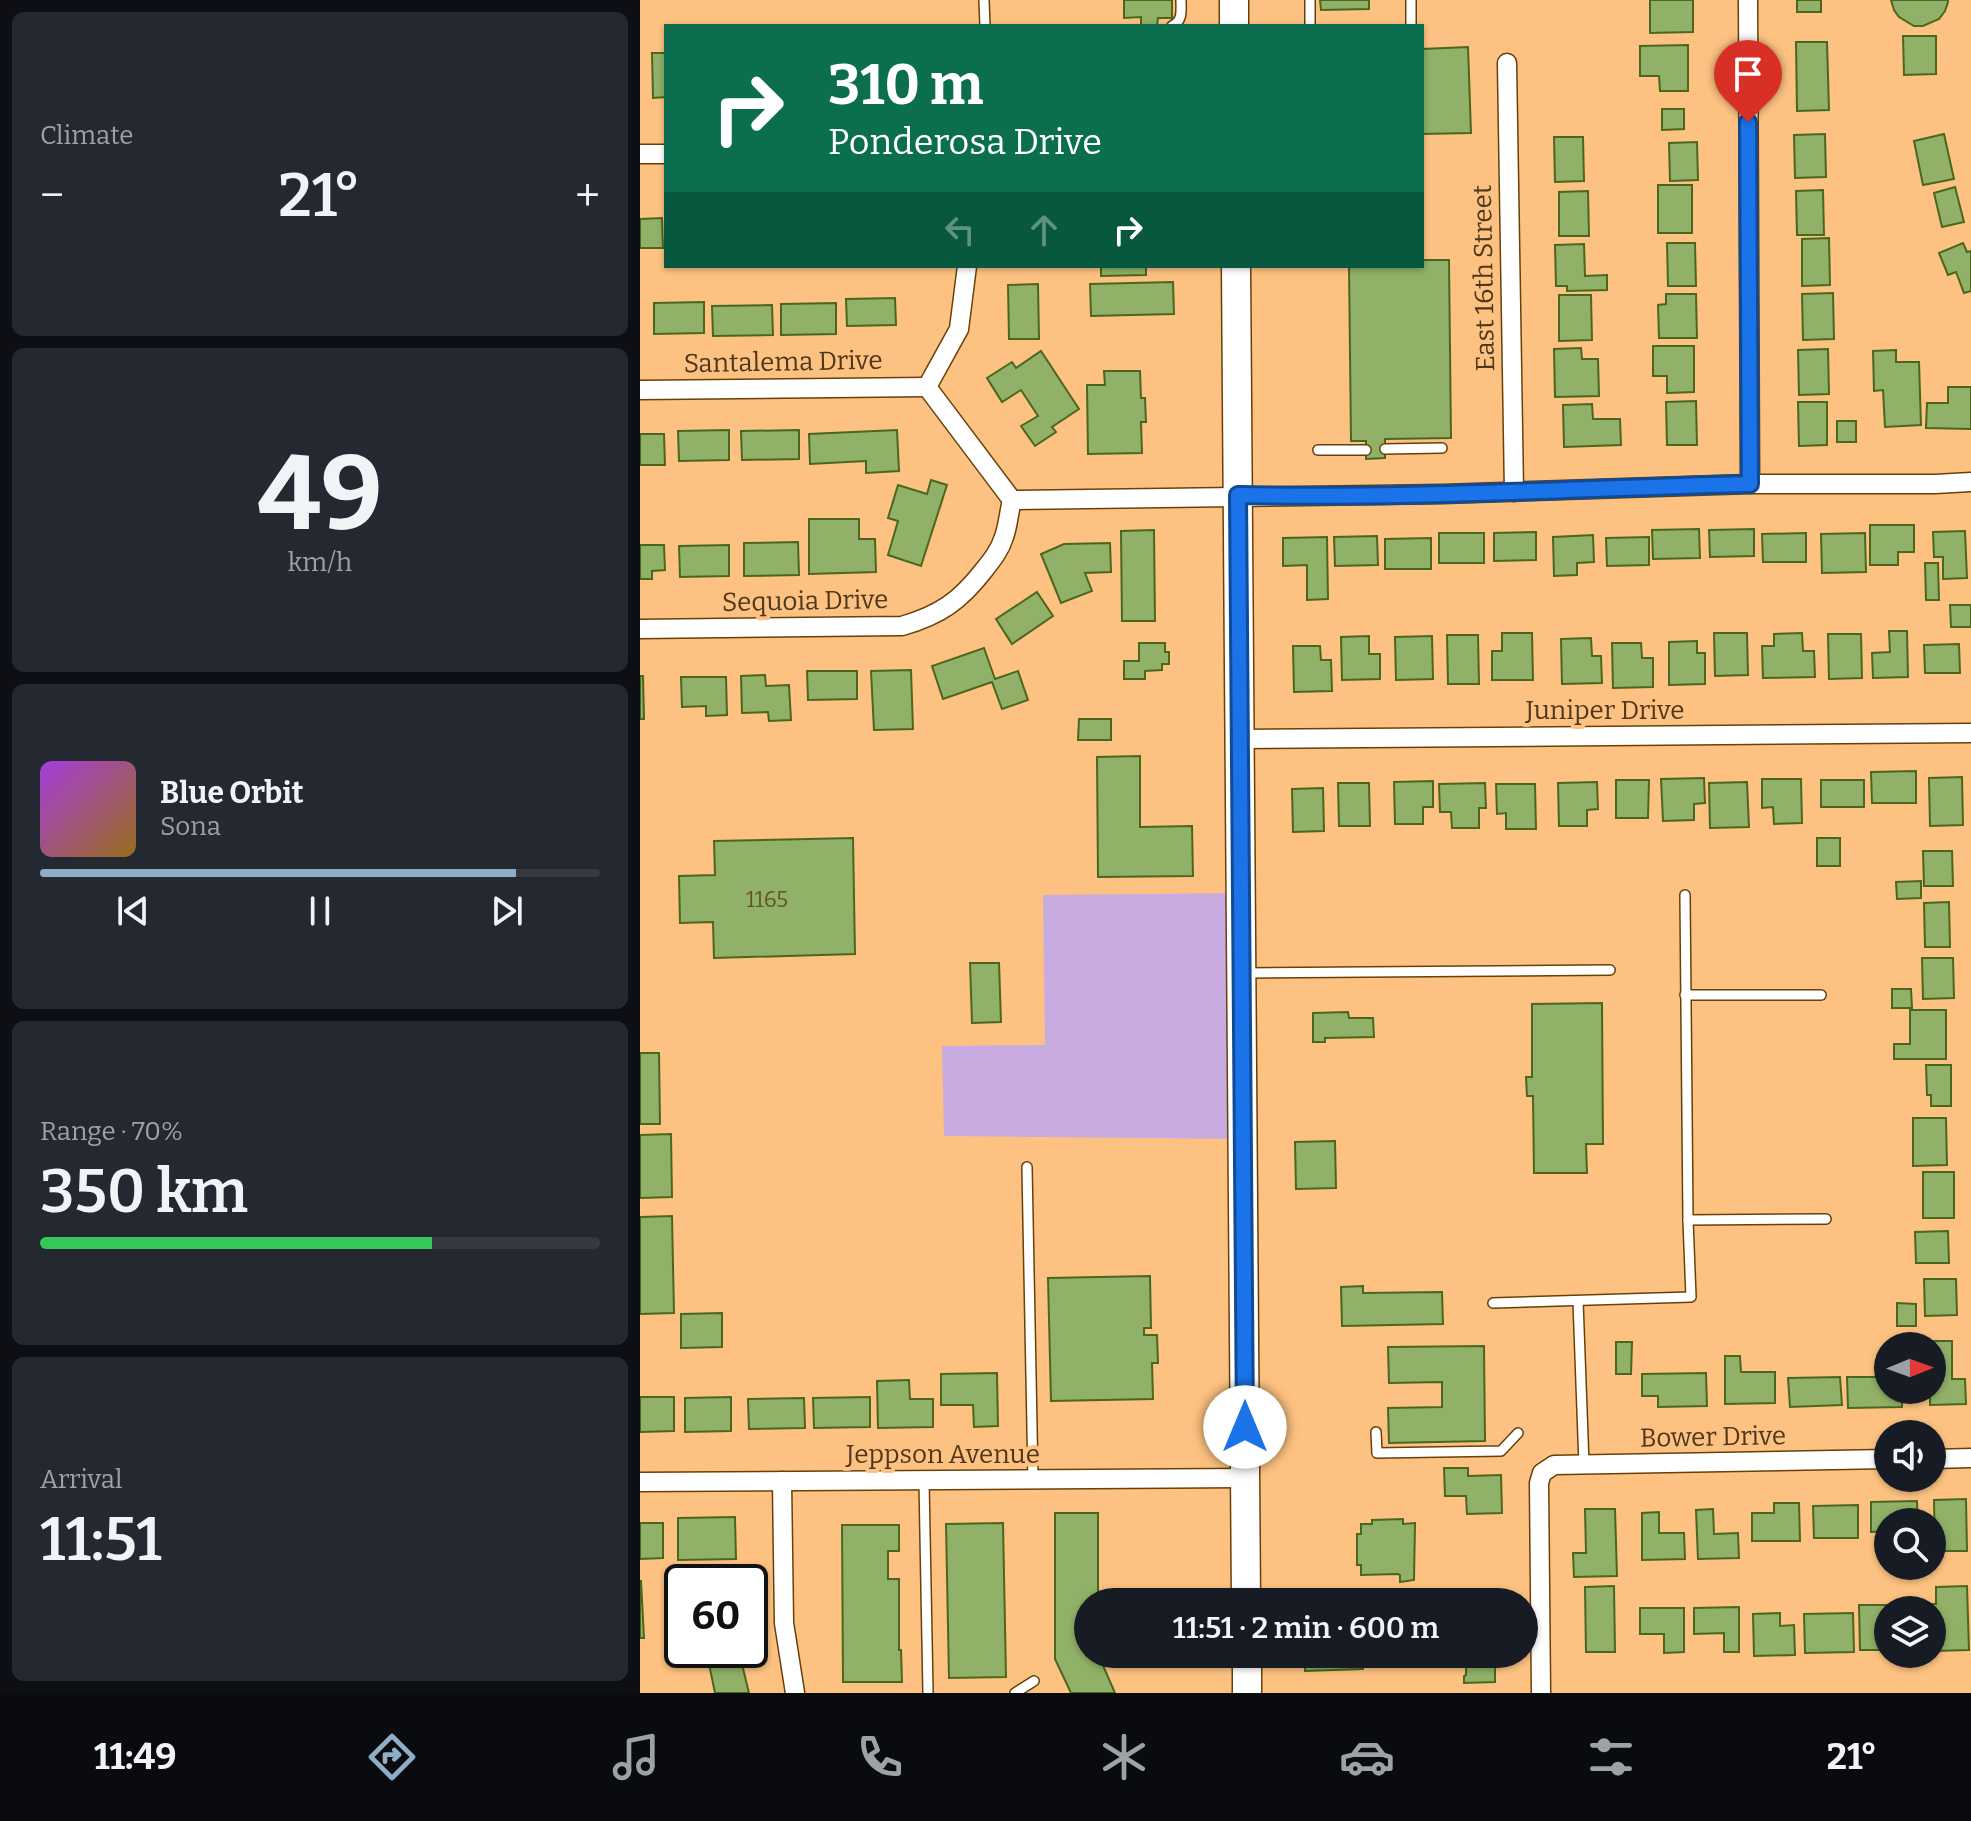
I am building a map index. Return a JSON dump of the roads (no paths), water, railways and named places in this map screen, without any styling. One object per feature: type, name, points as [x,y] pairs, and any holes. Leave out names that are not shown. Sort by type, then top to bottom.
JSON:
[{"type":"main road","points":[[1234,0],[1234,24]]},
{"type":"main road","points":[[1236,268],[1246,1588]]},
{"type":"main road","points":[[1247,1668],[1247,1693]]},
{"type":"street","points":[[1748,0],[1750,484]]},
{"type":"street","name":"East 16th Street","points":[[1507,63],[1514,492]]},
{"type":"street","points":[[640,154],[664,154]]},
{"type":"street","points":[[967,268],[959,329],[927,387],[1012,500],[1971,482]]},
{"type":"street","name":"Santalema Drive","points":[[640,390],[927,387]]},
{"type":"street","name":"Sequoia Drive","points":[[640,629],[902,626],[919,621],[948,607],[970,588],[996,555],[1004,538],[1012,500]]},
{"type":"street","name":"Juniper Drive","points":[[1240,739],[1971,733]]},
{"type":"street","points":[[1946,1459],[1971,1458]]},
{"type":"street","name":"Bower Drive","points":[[1541,1693],[1539,1483],[1542,1473],[1554,1465],[1874,1459]]},
{"type":"street","name":"Jeppson Avenue","points":[[640,1482],[1245,1478]]},
{"type":"street","points":[[782,1481],[784,1623],[795,1693]]},
{"type":"lane","points":[[984,0],[985,24]]},
{"type":"lane","points":[[1176,24],[1181,17],[1181,0]]},
{"type":"lane","points":[[1310,0],[1310,24]]},
{"type":"lane","points":[[1411,0],[1411,24]]},
{"type":"lane","points":[[1385,449],[1442,448]]},
{"type":"lane","points":[[1318,450],[1366,450]]},
{"type":"lane","points":[[1493,1303],[1691,1297],[1685,895]]},
{"type":"lane","points":[[1243,973],[1610,970]]},
{"type":"lane","points":[[1685,995],[1821,995]]},
{"type":"lane","points":[[1027,1167],[1033,1480]]},
{"type":"lane","points":[[1688,1220],[1826,1219]]},
{"type":"lane","points":[[1578,1301],[1584,1465]]},
{"type":"lane","points":[[1376,1432],[1377,1453],[1501,1451],[1518,1433]]},
{"type":"lane","points":[[924,1481],[928,1693]]},
{"type":"lane","points":[[1015,1693],[1034,1681]]}]
